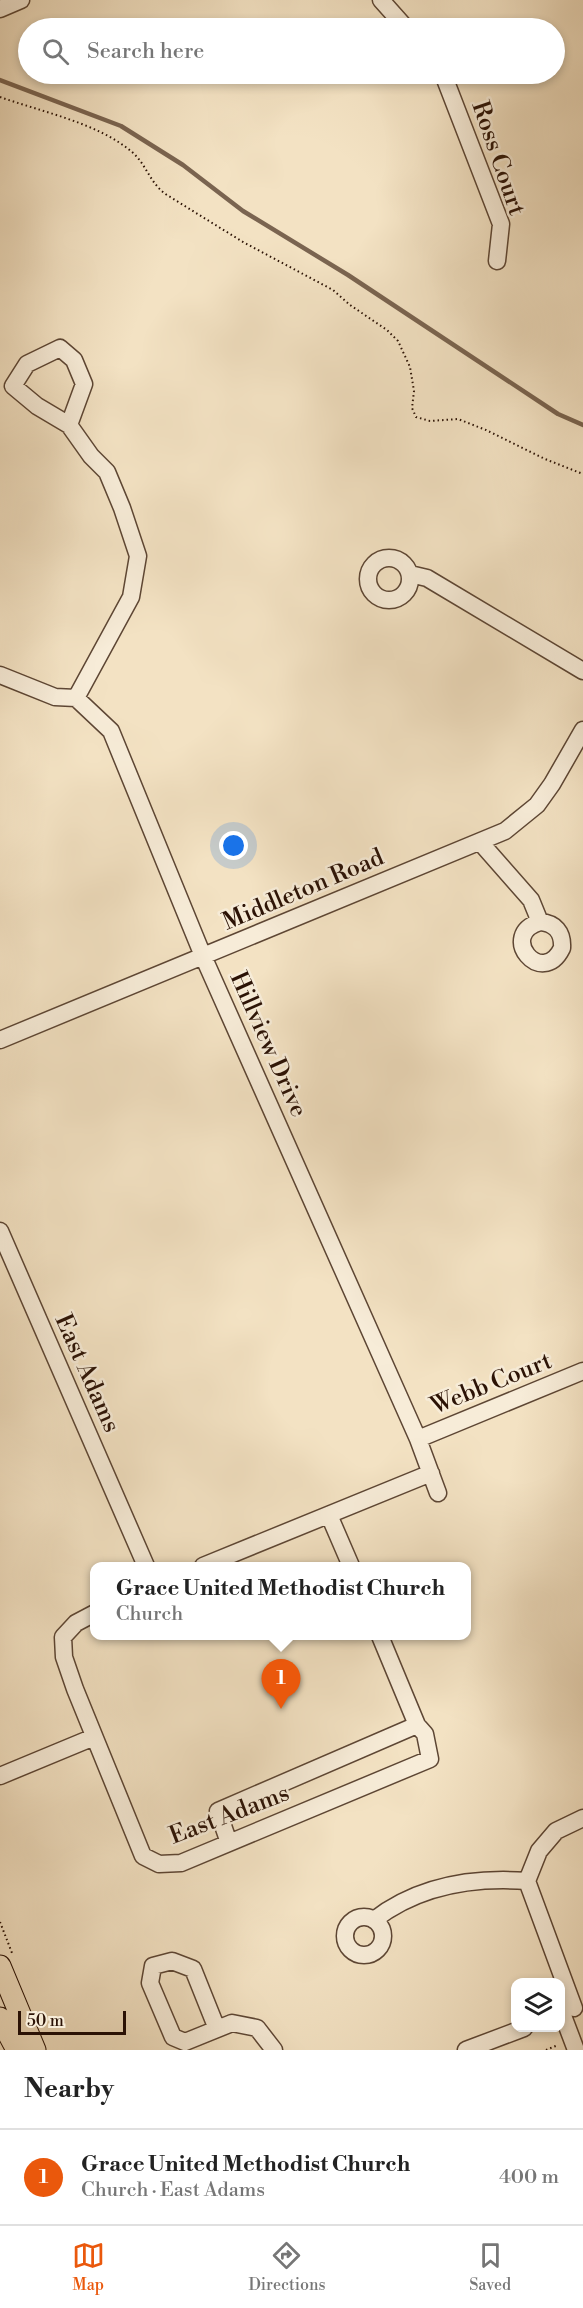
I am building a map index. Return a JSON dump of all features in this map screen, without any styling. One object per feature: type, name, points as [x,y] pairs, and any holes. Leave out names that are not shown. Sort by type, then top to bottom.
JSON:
[{"type":"main road","points":[[0,1966],[36,2050]]},
{"type":"main road","points":[[0,2018],[17,2050]]},
{"type":"street","points":[[0,9],[21,0]]},
{"type":"street","points":[[381,0],[397,18]]},
{"type":"street","name":"Ross Court","points":[[447,84],[501,224],[497,261]]},
{"type":"street","points":[[0,675],[55,697],[76,698],[131,597],[138,556],[107,472],[91,456],[69,425],[7,389],[27,364],[60,348],[74,360],[84,384],[69,425]]},
{"type":"street","points":[[410,574],[427,578],[583,671]]},
{"type":"street","name":"Hillview Drive","points":[[76,698],[111,731],[203,956],[418,1439],[438,1493]]},
{"type":"street","name":"Middleton Road","points":[[0,1040],[504,831],[537,805],[552,784],[583,730]]},
{"type":"street","points":[[480,842],[531,900],[540,922]]},
{"type":"street","name":"East Adams","points":[[0,1231],[144,1562]]},
{"type":"street","name":"Webb Court","points":[[418,1439],[582,1374]]},
{"type":"street","points":[[213,1562],[431,1473]]},
{"type":"street","points":[[329,1515],[349,1562]]},
{"type":"street","name":"East Adams","points":[[90,1616],[76,1623],[63,1637],[64,1656],[94,1737],[143,1856],[159,1864],[181,1863],[430,1759],[425,1734],[417,1725],[382,1640]]},
{"type":"street","points":[[229,1842],[218,1811],[417,1725]]},
{"type":"street","points":[[0,1776],[94,1737]]},
{"type":"street","points":[[570,2047],[574,2009],[527,1881],[539,1851],[555,1831],[583,1818]]},
{"type":"street","points":[[374,1920],[390,1908],[420,1893],[460,1883],[527,1881]]},
{"type":"street","points":[[217,2029],[193,1969],[172,1961],[153,1966],[150,1983],[173,2037],[185,2042],[232,2023],[256,2028],[274,2050]]},
{"type":"street","points":[[466,2050],[513,2032]]},
{"type":"path","points":[[0,97],[88,127],[114,139],[141,161],[157,188],[167,195],[243,242],[333,290],[350,305],[387,330],[398,341],[410,366],[414,391],[412,408],[417,417],[430,421],[458,420],[486,430],[545,459],[583,474]]},
{"type":"path","points":[[546,2050],[570,2047]]},
{"type":"waterway","points":[[0,80],[121,126],[183,165],[243,211],[348,275],[558,414],[583,425]]},
{"type":"place","name":"Grace United Methodist Church","points":[[281,1709]]}]
